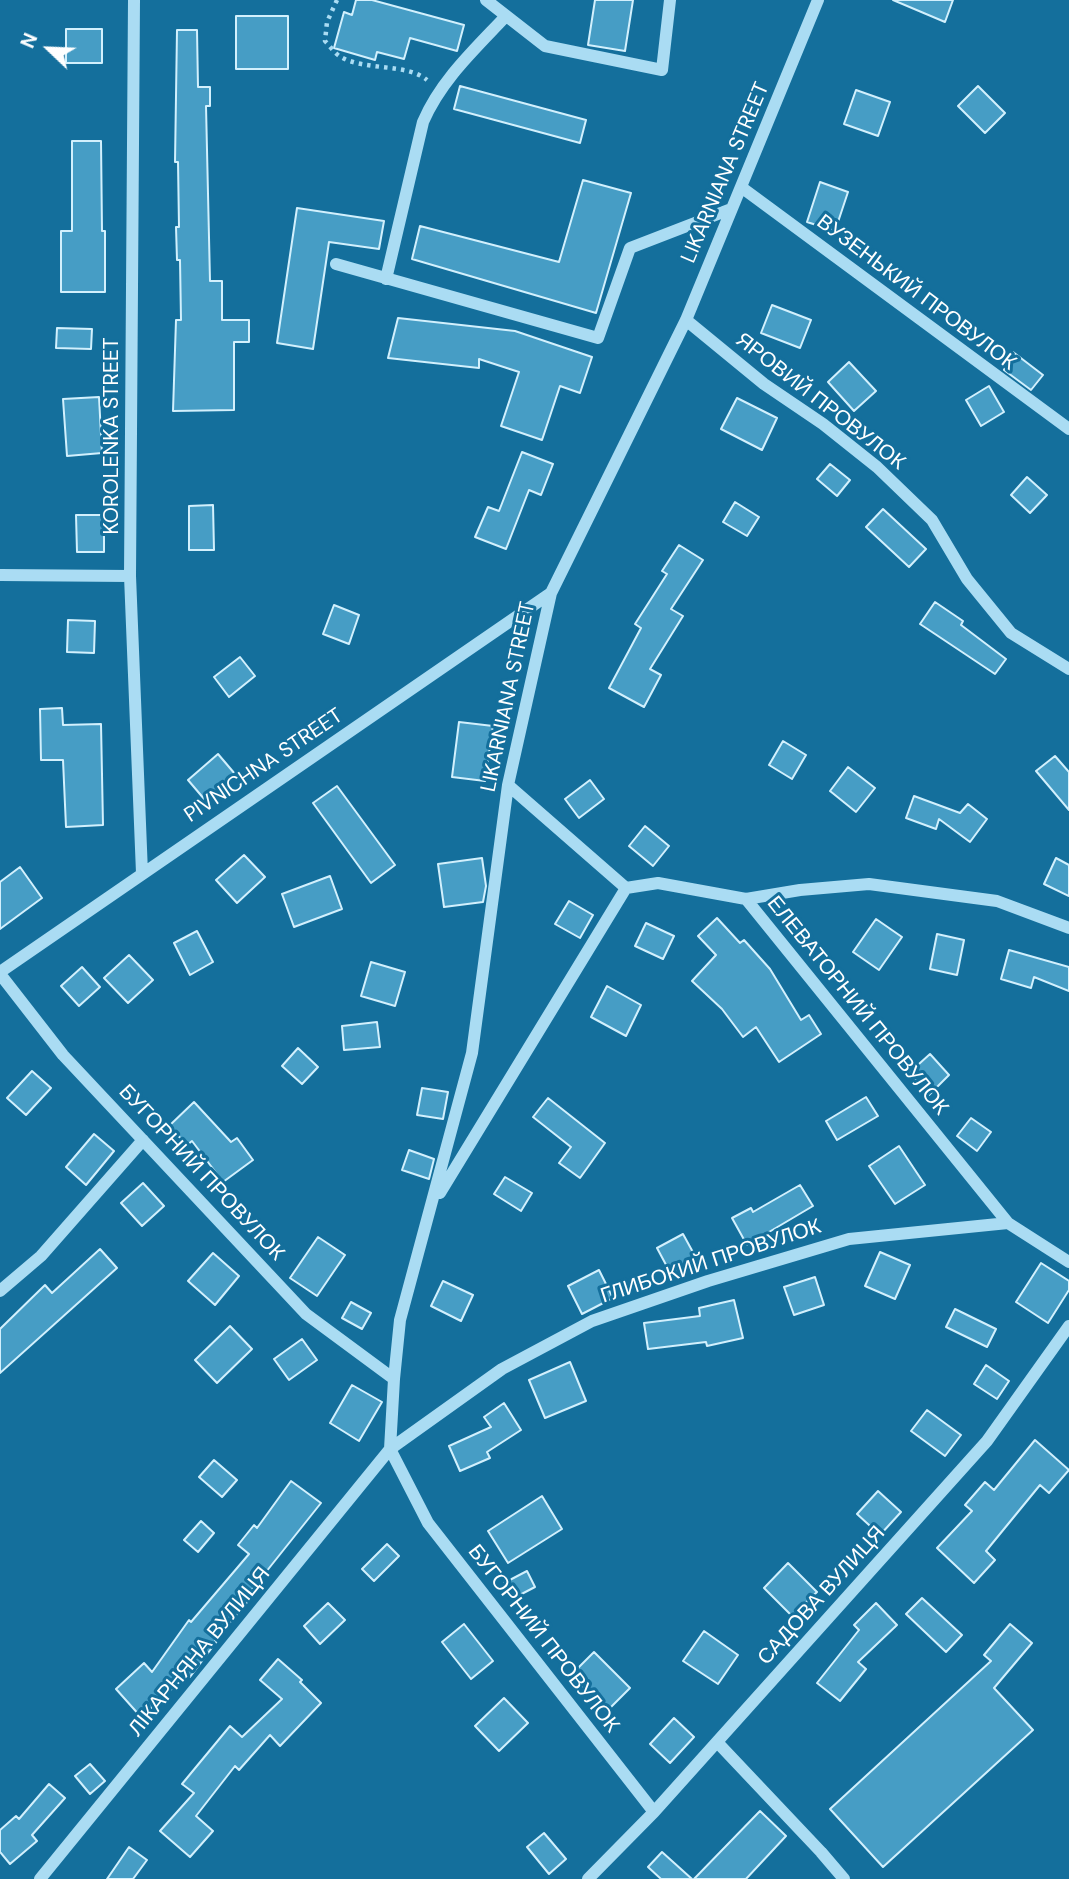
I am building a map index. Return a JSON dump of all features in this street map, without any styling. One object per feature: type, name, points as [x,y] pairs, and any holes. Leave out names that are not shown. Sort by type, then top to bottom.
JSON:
[{"type":"street","name":"KOROLENKA STREET","points":[[134,0],[130,576],[142,873]]},
{"type":"street","points":[[486,0],[545,46],[662,70],[670,0]]},
{"type":"street","name":"LIKARNIANA STREET","points":[[390,1448],[400,1320],[472,1054],[508,785],[551,593],[686,320],[818,0]]},
{"type":"street","points":[[386,279],[423,122],[431,102],[445,82],[506,16]]},
{"type":"street","name":"ВУЗЕНЬКИЙ ПРОВУЛОК","points":[[741,187],[1069,429]]},
{"type":"street","points":[[336,264],[598,338],[629,248],[732,209]]},
{"type":"street","name":"ЯРОВИЙ ПРОВУЛОК","points":[[686,320],[764,384],[823,424],[877,467],[932,520],[967,579],[1012,633],[1069,668]]},
{"type":"street","points":[[0,575],[130,576]]},
{"type":"street","name":"PIVNICHNA STREET","points":[[0,973],[551,593]]},
{"type":"street","points":[[433,1205],[626,888],[508,785]]},
{"type":"street","name":"ЕЛЕВАТОРНИЙ ПРОВУЛОК","points":[[626,888],[658,883],[746,899],[1008,1223]]},
{"type":"street","points":[[746,899],[800,890],[869,884],[997,901],[1069,928]]},
{"type":"street","name":"БУГОРНИЙ ПРОВУЛОК","points":[[0,973],[63,1055],[306,1314],[394,1378]]},
{"type":"street","points":[[0,1291],[41,1256],[143,1140]]},
{"type":"street","points":[[1008,1223],[1069,1262]]},
{"type":"street","name":"ГЛИБОКИЙ ПРОВУЛОК","points":[[390,1448],[502,1369],[592,1321],[708,1281],[849,1239],[1008,1223]]},
{"type":"street","name":"САДОВА ВУЛИЦЯ","points":[[588,1879],[654,1812],[987,1441],[1069,1326]]},
{"type":"street","name":"БУГОРНИЙ ПРОВУЛОК","points":[[390,1448],[428,1523],[654,1812]]},
{"type":"street","name":"ЛІКАРНЯНА ВУЛИЦЯ","points":[[40,1879],[390,1448]]},
{"type":"street","points":[[717,1742],[844,1879]]},
{"type":"path","points":[[337,0],[327,22],[325,41],[339,57],[427,78],[431,102]]},
{"type":"building","points":[[356,0],[372,0],[464,25],[457,51],[410,38],[404,59],[377,52],[375,60],[334,48],[344,12],[352,15]]},
{"type":"building","points":[[595,0],[633,0],[625,51],[588,45]]},
{"type":"building","points":[[893,0],[953,0],[945,22]]},
{"type":"building","points":[[236,16],[288,16],[288,69],[236,69]]},
{"type":"building","points":[[66,29],[102,29],[102,63],[66,63]]},
{"type":"building","points":[[177,30],[197,30],[198,87],[210,87],[210,106],[206,106],[210,281],[222,281],[222,320],[249,320],[249,342],[234,342],[234,410],[173,411],[176,320],[181,320],[180,260],[177,260],[176,227],[179,227],[178,162],[175,162]]},
{"type":"building","points":[[460,86],[586,120],[580,143],[454,109]]},
{"type":"building","points":[[978,86],[1005,113],[985,133],[958,106]]},
{"type":"building","points":[[856,90],[890,102],[878,136],[844,124]]},
{"type":"building","points":[[72,141],[101,141],[105,292],[61,292],[61,231],[72,231]]},
{"type":"building","points":[[583,180],[631,193],[596,313],[412,259],[420,226],[559,262]]},
{"type":"building","points":[[820,182],[848,192],[835,231],[807,222]]},
{"type":"building","points":[[297,208],[384,221],[379,249],[329,242],[313,349],[277,343]]},
{"type":"building","points":[[772,305],[811,320],[800,348],[761,333]]},
{"type":"building","points":[[398,318],[515,331],[592,357],[580,393],[560,386],[542,440],[501,426],[519,372],[479,359],[479,368],[388,358]]},
{"type":"building","points":[[57,328],[92,329],[91,349],[56,348]]},
{"type":"building","points":[[1013,352],[1043,375],[1031,390],[1004,370],[1004,363]]},
{"type":"building","points":[[849,362],[876,391],[854,411],[828,382]]},
{"type":"building","points":[[989,386],[1004,412],[981,426],[966,400]]},
{"type":"building","points":[[99,397],[102,453],[67,456],[63,399]]},
{"type":"building","points":[[737,398],[777,418],[762,450],[721,429]]},
{"type":"building","points":[[522,452],[553,464],[541,495],[529,490],[506,549],[475,537],[488,507],[499,511]]},
{"type":"building","points":[[830,464],[850,480],[837,496],[817,479]]},
{"type":"building","points":[[1027,477],[1047,495],[1030,513],[1011,495]]},
{"type":"building","points":[[735,502],[759,517],[747,536],[723,522]]},
{"type":"building","points":[[213,505],[214,550],[189,550],[189,506]]},
{"type":"building","points":[[883,509],[926,549],[909,567],[866,527]]},
{"type":"building","points":[[76,515],[104,515],[104,552],[77,552]]},
{"type":"building","points":[[679,545],[703,560],[671,609],[683,616],[650,669],[661,675],[644,707],[609,688],[641,628],[635,624],[667,574],[662,571]]},
{"type":"building","points":[[935,602],[963,621],[961,625],[1006,659],[995,674],[920,624]]},
{"type":"building","points":[[334,605],[359,615],[349,644],[323,634]]},
{"type":"building","points":[[68,620],[95,621],[94,653],[67,652]]},
{"type":"building","points":[[240,657],[255,676],[229,697],[214,677]]},
{"type":"building","points":[[62,708],[63,725],[101,724],[103,825],[66,827],[63,760],[41,760],[40,709]]},
{"type":"building","points":[[459,722],[493,726],[485,781],[452,777]]},
{"type":"building","points":[[783,741],[806,755],[792,779],[769,765]]},
{"type":"building","points":[[218,754],[235,774],[205,800],[188,780]]},
{"type":"building","points":[[1055,756],[1069,772],[1069,810],[1036,771]]},
{"type":"building","points":[[848,767],[875,788],[856,812],[830,791]]},
{"type":"building","points":[[590,780],[604,799],[579,818],[565,799]]},
{"type":"building","points":[[337,786],[395,865],[371,883],[313,803]]},
{"type":"building","points":[[914,796],[960,813],[968,804],[987,819],[970,842],[939,819],[936,829],[906,818]]},
{"type":"building","points":[[645,826],[669,846],[653,866],[629,846]]},
{"type":"building","points":[[244,855],[265,877],[237,903],[216,880]]},
{"type":"building","points":[[482,858],[486,886],[483,902],[444,907],[438,864]]},
{"type":"building","points":[[1056,858],[1069,865],[1069,896],[1044,884]]},
{"type":"building","points":[[20,867],[42,898],[0,929],[0,882]]},
{"type":"building","points":[[330,876],[342,909],[294,927],[282,894]]},
{"type":"building","points":[[569,901],[593,915],[580,938],[555,924]]},
{"type":"building","points":[[717,918],[740,943],[744,940],[770,969],[801,1020],[809,1015],[821,1034],[779,1062],[756,1027],[743,1037],[722,1009],[692,981],[716,955],[698,936]]},
{"type":"building","points":[[876,919],[902,937],[879,970],[853,952]]},
{"type":"building","points":[[646,923],[674,936],[663,959],[635,946]]},
{"type":"building","points":[[197,931],[213,962],[190,975],[174,943]]},
{"type":"building","points":[[937,934],[964,940],[957,975],[930,969]]},
{"type":"building","points":[[1009,950],[1069,967],[1069,991],[1034,977],[1031,988],[1001,979]]},
{"type":"building","points":[[129,955],[153,980],[128,1003],[104,978]]},
{"type":"building","points":[[371,962],[405,972],[395,1006],[361,996]]},
{"type":"building","points":[[82,967],[100,987],[79,1006],[61,986]]},
{"type":"building","points":[[607,986],[641,1005],[626,1036],[591,1017]]},
{"type":"building","points":[[377,1022],[380,1047],[344,1050],[342,1026]]},
{"type":"building","points":[[298,1048],[318,1067],[302,1084],[282,1066]]},
{"type":"building","points":[[930,1054],[949,1075],[929,1095],[909,1073]]},
{"type":"building","points":[[32,1071],[51,1088],[26,1115],[7,1098]]},
{"type":"building","points":[[422,1088],[448,1092],[443,1119],[417,1115]]},
{"type":"building","points":[[866,1097],[878,1116],[837,1140],[826,1121]]},
{"type":"building","points":[[548,1098],[605,1143],[580,1178],[559,1163],[571,1147],[533,1117]]},
{"type":"building","points":[[194,1102],[231,1142],[237,1138],[253,1160],[223,1182],[192,1141],[187,1145],[169,1126]]},
{"type":"building","points":[[971,1118],[991,1132],[977,1151],[957,1136]]},
{"type":"building","points":[[94,1134],[114,1151],[86,1185],[66,1167]]},
{"type":"building","points":[[899,1146],[925,1185],[895,1204],[869,1166]]},
{"type":"building","points":[[409,1150],[434,1159],[429,1179],[402,1170]]},
{"type":"building","points":[[505,1177],[532,1193],[521,1211],[494,1194]]},
{"type":"building","points":[[143,1183],[164,1206],[142,1226],[121,1203]]},
{"type":"building","points":[[800,1185],[813,1206],[747,1245],[732,1218],[751,1208],[753,1212]]},
{"type":"building","points":[[683,1234],[700,1265],[679,1276],[672,1276],[657,1248]]},
{"type":"building","points":[[318,1237],[345,1255],[317,1296],[290,1278]]},
{"type":"building","points":[[100,1249],[117,1268],[0,1373],[0,1329],[45,1285],[52,1293]]},
{"type":"building","points":[[880,1252],[910,1265],[895,1299],[865,1286]]},
{"type":"building","points":[[213,1253],[239,1276],[215,1305],[188,1281]]},
{"type":"building","points":[[1041,1263],[1069,1281],[1069,1290],[1048,1323],[1016,1302]]},
{"type":"building","points":[[599,1270],[613,1298],[582,1314],[568,1286]]},
{"type":"building","points":[[815,1277],[824,1305],[794,1315],[784,1287]]},
{"type":"building","points":[[443,1281],[473,1295],[461,1321],[431,1306]]},
{"type":"building","points":[[734,1300],[743,1338],[707,1346],[706,1342],[648,1349],[644,1323],[700,1316],[699,1308]]},
{"type":"building","points":[[351,1302],[371,1313],[362,1329],[342,1318]]},
{"type":"building","points":[[955,1309],[996,1329],[987,1347],[946,1327]]},
{"type":"building","points":[[230,1326],[252,1349],[217,1383],[195,1360]]},
{"type":"building","points":[[302,1339],[317,1360],[289,1380],[274,1359]]},
{"type":"building","points":[[570,1362],[586,1401],[545,1418],[529,1380]]},
{"type":"building","points":[[986,1365],[1009,1381],[997,1399],[974,1384]]},
{"type":"building","points":[[352,1385],[382,1402],[359,1441],[330,1423]]},
{"type":"building","points":[[504,1403],[521,1430],[487,1452],[490,1458],[460,1471],[449,1446],[491,1427],[484,1417]]},
{"type":"building","points":[[927,1410],[961,1435],[945,1456],[911,1431]]},
{"type":"building","points":[[1035,1440],[1069,1470],[1049,1493],[1040,1485],[986,1551],[995,1560],[974,1583],[937,1548],[972,1511],[965,1505],[985,1482],[994,1490]]},
{"type":"building","points":[[214,1460],[237,1480],[222,1497],[199,1477]]},
{"type":"building","points":[[291,1481],[321,1503],[250,1592],[253,1595],[215,1640],[217,1641],[190,1677],[187,1675],[141,1717],[116,1689],[144,1663],[152,1672],[189,1620],[191,1622],[249,1554],[238,1545],[254,1525],[257,1528]]},
{"type":"building","points":[[878,1491],[901,1512],[880,1535],[857,1514]]},
{"type":"building","points":[[542,1496],[562,1529],[508,1563],[488,1531]]},
{"type":"building","points":[[201,1521],[214,1533],[198,1552],[184,1540]]},
{"type":"building","points":[[387,1544],[399,1556],[374,1581],[362,1569]]},
{"type":"building","points":[[788,1563],[817,1592],[792,1616],[764,1588]]},
{"type":"building","points":[[527,1571],[535,1587],[512,1599],[504,1583]]},
{"type":"building","points":[[922,1598],[962,1635],[946,1652],[906,1614]]},
{"type":"building","points":[[328,1603],[345,1620],[320,1644],[304,1626]]},
{"type":"building","points":[[876,1603],[897,1625],[858,1662],[866,1669],[840,1701],[817,1683],[859,1630],[854,1625]]},
{"type":"building","points":[[464,1624],[493,1661],[471,1679],[442,1642]]},
{"type":"building","points":[[1010,1624],[1032,1643],[994,1688],[1033,1730],[883,1867],[830,1809],[991,1661],[984,1655]]},
{"type":"building","points":[[704,1631],[738,1655],[718,1684],[683,1661]]},
{"type":"building","points":[[594,1652],[630,1688],[607,1711],[571,1675]]},
{"type":"building","points":[[278,1659],[302,1680],[300,1682],[321,1703],[280,1746],[270,1735],[239,1770],[235,1766],[196,1816],[213,1831],[190,1857],[160,1831],[194,1793],[182,1784],[230,1726],[242,1737],[282,1699],[260,1680]]},
{"type":"building","points":[[504,1698],[528,1723],[499,1751],[475,1726]]},
{"type":"building","points":[[674,1718],[694,1737],[670,1763],[650,1744]]},
{"type":"building","points":[[90,1764],[105,1781],[90,1794],[75,1776]]},
{"type":"building","points":[[49,1784],[65,1798],[32,1835],[37,1841],[10,1864],[0,1852],[0,1830],[16,1816],[19,1819]]},
{"type":"building","points":[[760,1811],[786,1836],[746,1879],[694,1879]]},
{"type":"building","points":[[544,1833],[566,1859],[549,1874],[527,1847]]},
{"type":"building","points":[[129,1847],[147,1860],[133,1879],[107,1879]]},
{"type":"building","points":[[662,1852],[692,1879],[661,1879],[648,1867]]}]
